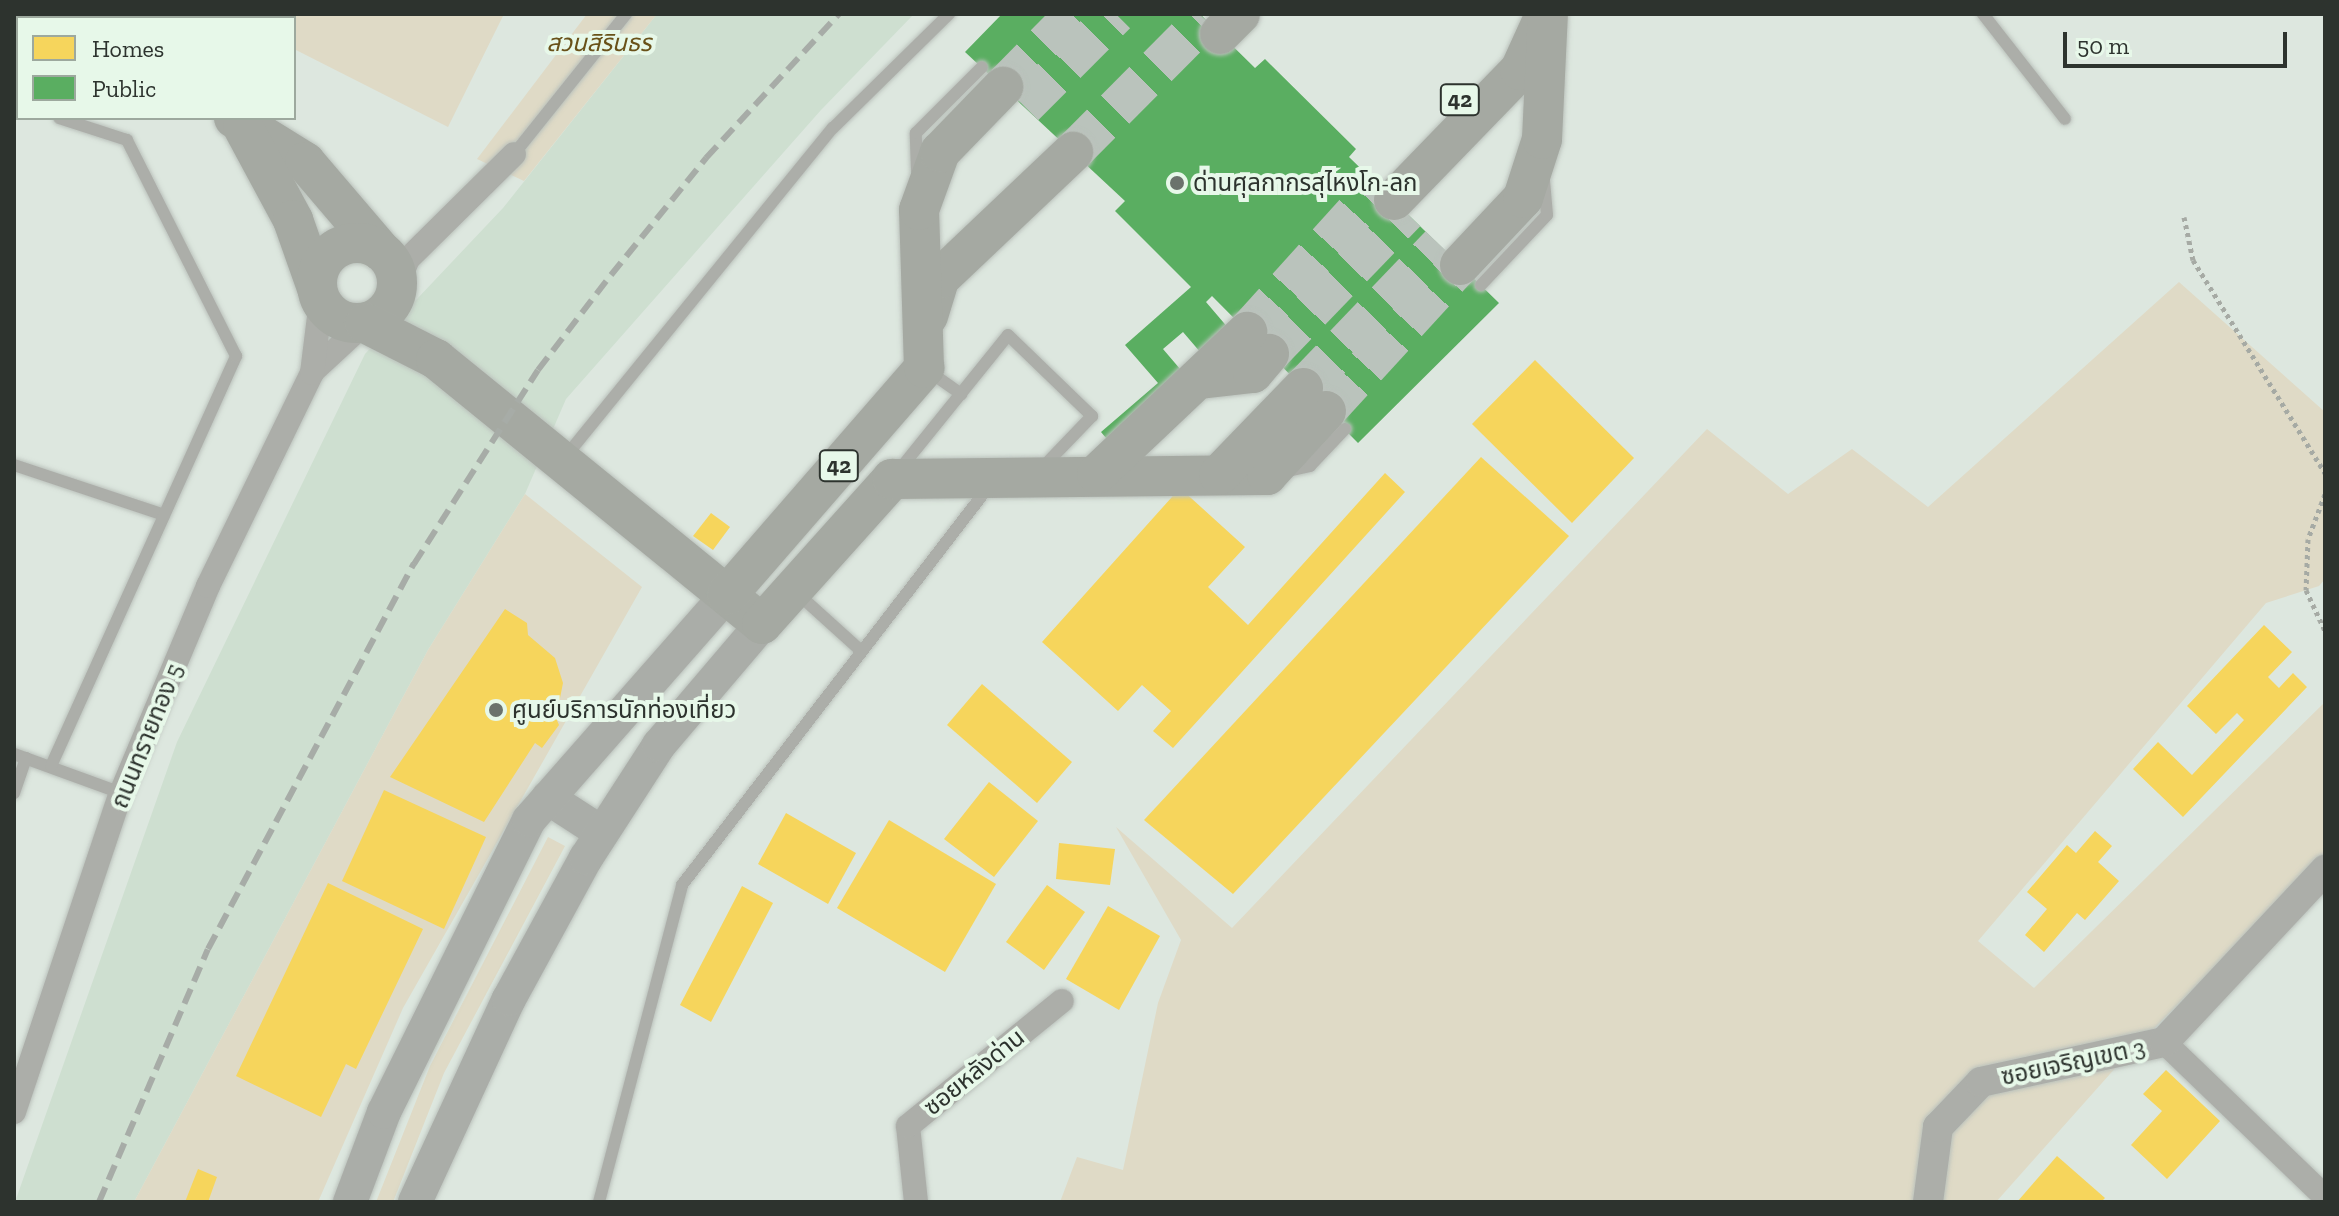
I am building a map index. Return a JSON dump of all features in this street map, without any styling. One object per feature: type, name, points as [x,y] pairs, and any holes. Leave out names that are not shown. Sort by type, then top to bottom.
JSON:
[{"type":"highway","points":[[1460,265],[1542,139],[1545,14]]},
{"type":"highway","name":"42","points":[[1545,14],[1520,70],[1393,199],[1545,14]]},
{"type":"highway","points":[[924,368],[919,210],[1003,87]]},
{"type":"highway","name":"ถนนทรายทอง 5","points":[[237,120],[273,177],[319,294]]},
{"type":"highway","name":"ถนนทรายทอง 5","points":[[238,120],[305,162],[389,268],[416,336],[436,359],[762,624]]},
{"type":"highway","points":[[1074,152],[924,327],[939,279],[1032,192],[1042,157],[1074,152]]},
{"type":"highway","points":[[356,243],[389,268],[387,310],[365,323],[339,320],[319,294],[323,262],[331,252],[356,243]]},
{"type":"highway","name":"ถนนทรายทอง 5","points":[[365,323],[436,359]]},
{"type":"highway","points":[[1097,474],[1241,360]]},
{"type":"highway","name":"42","points":[[727,595],[924,368]]},
{"type":"highway","name":"42","points":[[762,624],[788,585],[892,479],[1018,474],[1097,474],[1219,475],[1267,475],[1325,409],[1219,475]]},
{"type":"main road","points":[[350,1202],[384,1112],[529,820],[727,595]]},
{"type":"main road","points":[[415,1202],[509,999],[602,833],[659,745],[762,624]]},
{"type":"main road","points":[[548,798],[602,833]]},
{"type":"street","points":[[389,268],[408,259],[514,154]]},
{"type":"street","points":[[389,268],[424,241]]},
{"type":"street","name":"ถนนทรายทอง 5","points":[[312,373],[319,294]]},
{"type":"street","name":"ถนนทรายทอง 5","points":[[14,1112],[121,793],[208,586],[312,373],[365,323]]},
{"type":"street","name":"ซอยเจริญเขต 3","points":[[1928,1202],[1938,1127],[1981,1082],[2164,1042],[2325,870]]},
{"type":"street","name":"ซอยหลังด่าน","points":[[916,1202],[908,1126],[1062,1001]]},
{"type":"street","points":[[2164,1042],[2325,1197]]},
{"type":"lane","points":[[514,154],[626,14]]},
{"type":"lane","points":[[562,461],[833,128],[949,14]]},
{"type":"lane","points":[[1983,14],[2065,119]]},
{"type":"lane","points":[[919,210],[916,133],[1003,87]]},
{"type":"lane","points":[[51,766],[236,356],[127,140],[65,120]]},
{"type":"lane","points":[[1460,265],[1547,215],[1542,139]]},
{"type":"lane","points":[[599,1202],[682,885],[860,650],[1018,474],[1092,416],[1008,335],[892,479]]},
{"type":"lane","points":[[924,368],[961,394]]},
{"type":"lane","points":[[14,465],[164,515]]},
{"type":"lane","points":[[788,585],[860,650]]},
{"type":"lane","points":[[14,793],[20,756],[121,793]]},
{"type":"path","points":[[2184,217],[2193,260],[2325,473]]},
{"type":"path","points":[[2325,494],[2308,539],[2306,590],[2325,631]]},
{"type":"shaded area","points":[[657,14],[914,14],[821,110],[566,399],[525,494],[428,650],[134,1202],[15,1202],[177,742],[365,354],[503,208]]},
{"type":"green space","points":[[224,14],[504,14],[448,127],[296,50],[296,16]]},
{"type":"green space","name":"สวนสิรินธร","points":[[587,14],[657,14],[524,181],[477,159]]},
{"type":"green space","points":[[2179,282],[2325,412],[2325,579],[2319,586],[2266,603],[1978,941],[2034,988],[2324,703],[2325,855],[2118,1065],[1996,1202],[1060,1202],[1077,1157],[1123,1170],[1158,1003],[1181,940],[1116,827],[1232,928],[1707,429],[1788,494],[1852,449],[1928,507]]},
{"type":"green space","points":[[525,494],[642,587],[403,1008],[318,1202],[134,1202],[428,650]]},
{"type":"green space","points":[[548,837],[565,846],[444,1073],[393,1202],[376,1202],[430,1066]]},
{"type":"building: Homes","points":[[1535,360],[1634,458],[1572,523],[1472,424]]},
{"type":"building: Homes","points":[[1481,457],[1569,536],[1233,894],[1144,820]]},
{"type":"building: Homes","points":[[1385,473],[1405,492],[1173,748],[1153,731],[1171,711],[1142,685],[1118,711],[1042,642],[1180,488],[1245,547],[1208,587],[1248,625]]},
{"type":"building: Homes","points":[[711,513],[730,527],[713,550],[693,536]]},
{"type":"building: Homes","name":"ศูนย์บริการนักท่องเที่ยว","points":[[505,609],[527,623],[528,635],[555,658],[563,683],[556,718],[559,725],[542,748],[535,743],[484,822],[390,777]]},
{"type":"building: Homes","points":[[2264,625],[2292,652],[2268,677],[2279,688],[2293,673],[2307,687],[2183,817],[2133,769],[2158,742],[2192,775],[2244,720],[2237,713],[2216,734],[2187,706]]},
{"type":"building: Homes","points":[[982,684],[1072,762],[1037,803],[947,725]]},
{"type":"building: Homes","points":[[989,782],[1038,821],[994,877],[944,839]]},
{"type":"building: Homes","points":[[384,790],[486,837],[444,929],[342,881]]},
{"type":"building: Homes","points":[[786,813],[856,853],[828,904],[758,864]]},
{"type":"building: Homes","points":[[889,820],[996,884],[945,972],[837,908]]},
{"type":"building: Homes","points":[[2095,831],[2112,846],[2098,862],[2119,881],[2085,920],[2077,913],[2044,952],[2025,935],[2047,909],[2027,892],[2067,845],[2076,853]]},
{"type":"building: Homes","points":[[1059,843],[1115,849],[1110,885],[1056,879]]},
{"type":"building: Homes","points":[[328,883],[423,929],[356,1069],[346,1064],[321,1117],[236,1076]]},
{"type":"building: Homes","points":[[1047,885],[1085,912],[1044,970],[1006,942]]},
{"type":"building: Homes","points":[[742,886],[773,903],[711,1022],[680,1005]]},
{"type":"building: Homes","points":[[1108,906],[1160,936],[1119,1010],[1066,979]]},
{"type":"building: Homes","points":[[2166,1070],[2220,1121],[2167,1179],[2131,1145],[2162,1111],[2143,1094]]},
{"type":"building: Homes","points":[[2057,1156],[2105,1198],[2101,1202],[2017,1202]]},
{"type":"building: Homes","points":[[198,1169],[217,1177],[208,1202],[185,1202]]},
{"type":"building: Public","points":[[1002,14],[1200,14],[1255,68],[1265,59],[1356,149],[1349,157],[1499,303],[1358,443],[1212,296],[1206,302],[1235,336],[1207,360],[1183,332],[1163,349],[1192,383],[1116,450],[1101,432],[1158,383],[1125,345],[1191,287],[1115,211],[1125,201],[965,52]]},
{"type":"tunnel","points":[[1003,87],[1075,14]]},
{"type":"tunnel","points":[[1024,106],[1116,14]]},
{"type":"tunnel","points":[[1073,152],[1205,19]]},
{"type":"tunnel","points":[[1247,332],[1379,186]]},
{"type":"tunnel","points":[[1269,354],[1406,212]]},
{"type":"tunnel","points":[[1303,388],[1440,245]]},
{"type":"tunnel","points":[[1326,411],[1460,265]]},
{"type":"railway","points":[[99,1202],[208,949],[414,564],[538,370],[611,275],[706,158],[839,14]]},
{"type":"place","name":"ด่านศุลกากรสุไหงโก-ลก","points":[[1177,183]]},
{"type":"place","name":"ศูนย์บริการนักท่องเที่ยว","points":[[496,710]]}]
